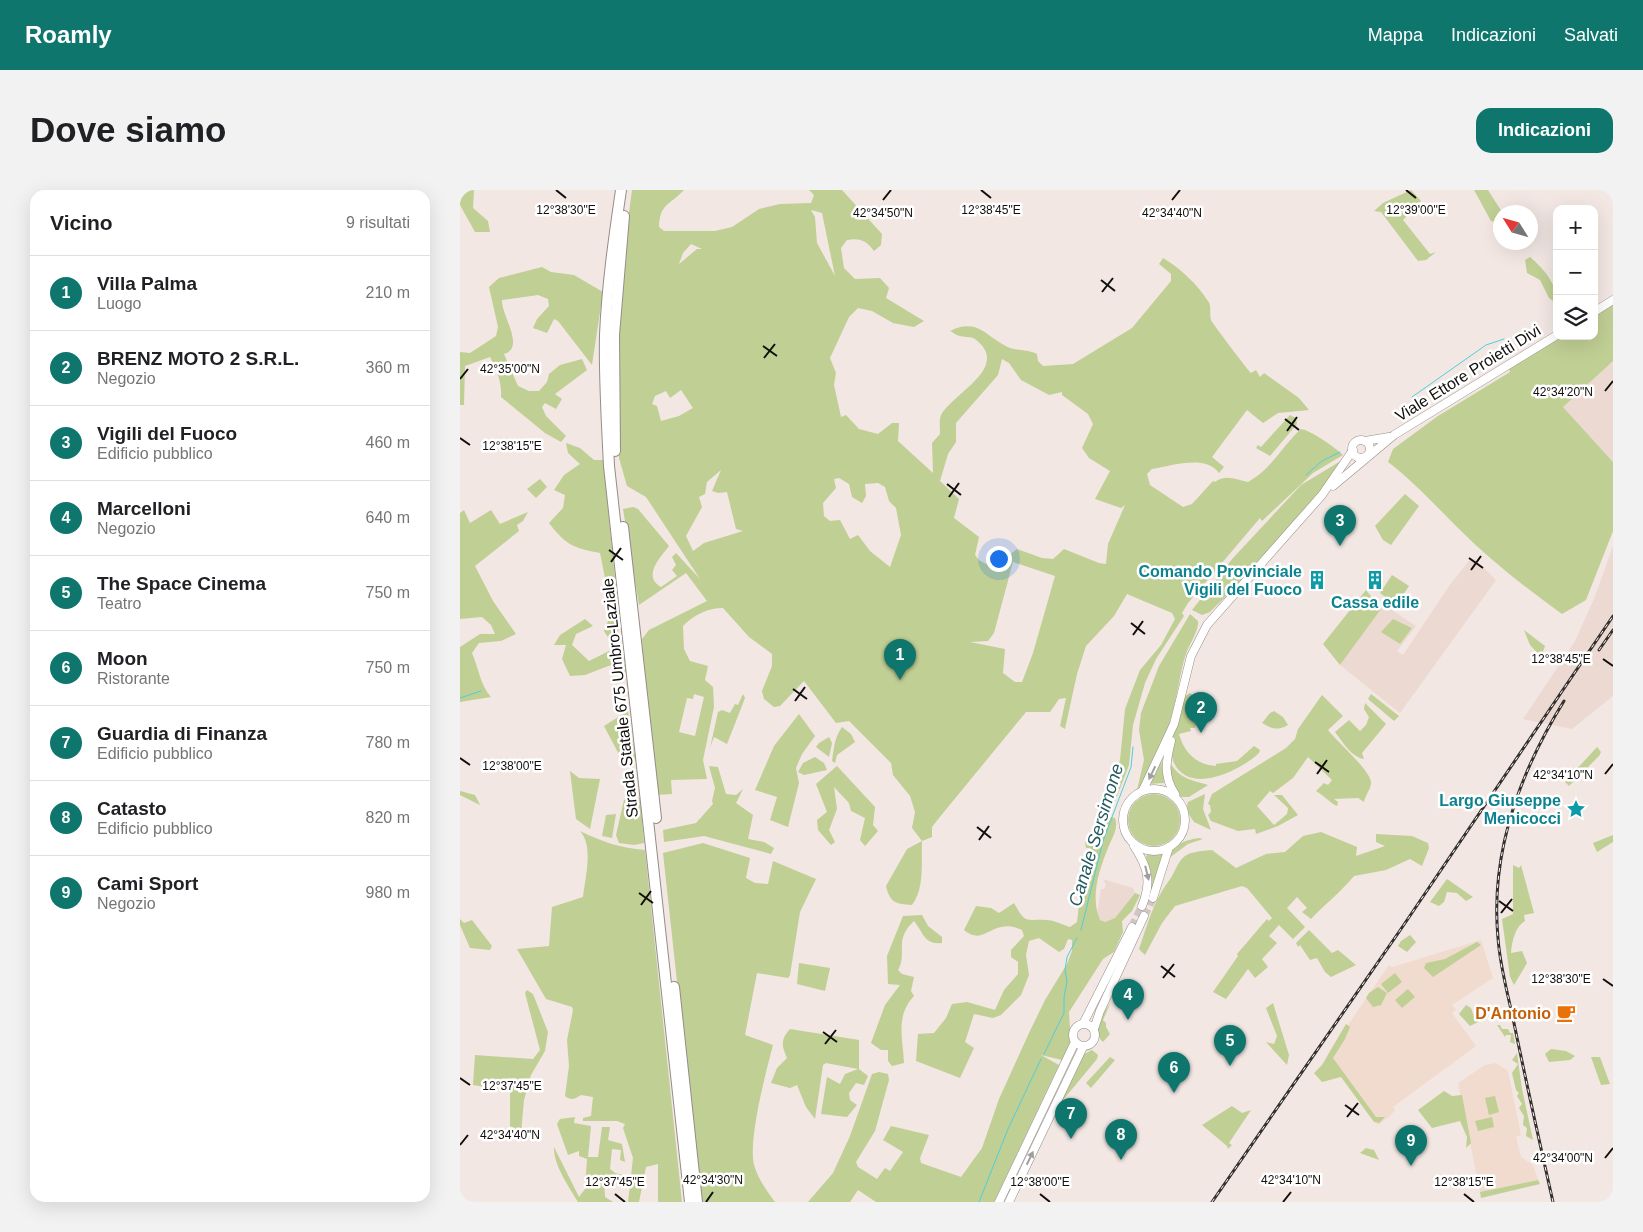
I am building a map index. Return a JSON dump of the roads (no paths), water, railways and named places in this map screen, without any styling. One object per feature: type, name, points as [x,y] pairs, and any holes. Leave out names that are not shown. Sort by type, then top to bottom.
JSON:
[{"type":"highway","name":"Strada Statale 675 Umbro-Laziale","points":[[621,190],[612,255],[605,335],[605,401],[609,466],[690,1202]]},
{"type":"highway","name":"Strada Statale 675 Umbro-Laziale","points":[[628,190],[619,259],[614,335],[613,400],[616,467],[697,1202]]},
{"type":"main road","points":[[1598,309],[1613,300]]},
{"type":"main road","name":"Viale Ettore Proietti Divi","points":[[1179,800],[1169,785],[1166,771],[1174,724],[1191,656],[1207,624],[1322,495],[1366,456],[1394,435],[1553,337]]},
{"type":"main road","name":"Viale Ettore Proietti Divi","points":[[1322,495],[1353,450],[1356,442],[1394,435]]},
{"type":"main road","points":[[1353,450],[1358,457],[1366,456],[1370,450],[1365,441]]},
{"type":"main road","name":"Viale Ettore Proietti Divi","points":[[1144,790],[1174,724]]},
{"type":"main road","points":[[1132,843],[1150,851],[1169,847],[1178,839],[1185,822],[1185,813],[1179,800],[1163,789],[1144,790],[1130,799],[1122,814],[1124,830],[1149,873],[1147,894],[1142,906]]},
{"type":"main road","points":[[1153,898],[1169,847]]},
{"type":"main road","points":[[1132,927],[1089,1016],[1083,1024],[1074,1030],[1075,1042],[1083,1047],[1089,1046],[1095,1040],[1094,1029],[1100,1011],[1144,916]]},
{"type":"main road","points":[[1083,1024],[1094,1029]]},
{"type":"main road","points":[[999,1202],[1075,1042]]},
{"type":"main road","points":[[1009,1202],[1083,1047]]},
{"type":"waterway","name":"Canale Sersimone","points":[[1412,397],[1486,345],[1504,339]]},
{"type":"waterway","name":"Canale Sersimone","points":[[1306,475],[1322,461],[1340,452]]},
{"type":"waterway","points":[[460,698],[481,691]]},
{"type":"waterway","name":"Canale Sersimone","points":[[1081,930],[1103,841],[1131,767],[1133,747]]},
{"type":"waterway","name":"Canale Sersimone","points":[[1044,1054],[1064,1013],[1067,957],[1077,938]]},
{"type":"waterway","name":"Canale Sersimone","points":[[979,1202],[1008,1129],[1041,1059]]},
{"type":"tunnel","points":[[1144,916],[1153,898]]},
{"type":"tunnel","points":[[1132,927],[1142,906]]},
{"type":"railway","points":[[1212,1202],[1401,929],[1613,616]]},
{"type":"railway","points":[[1599,650],[1613,630]]},
{"type":"railway","points":[[1553,1202],[1503,972],[1499,949],[1497,906],[1504,844],[1512,814],[1534,756],[1564,701]]},
{"type":"place","name":"Vigili del Fuoco","points":[[1340,546]]},
{"type":"place","name":"Comando Provinciale Vigili del Fuoco","points":[[1317,580]]},
{"type":"place","name":"Cassa edile","points":[[1375,580]]},
{"type":"place","name":"Villa Palma","points":[[900,680]]},
{"type":"place","name":"BRENZ MOTO 2 S.R.L.","points":[[1201,733]]},
{"type":"place","name":"Largo Giuseppe Menicocci","points":[[1576,809]]},
{"type":"place","name":"D'Antonio","points":[[1566,1013]]},
{"type":"place","name":"Marcelloni","points":[[1128,1020]]},
{"type":"place","name":"The Space Cinema","points":[[1230,1066]]},
{"type":"place","name":"Moon","points":[[1174,1093]]},
{"type":"place","name":"Guardia di Finanza","points":[[1071,1139]]},
{"type":"place","name":"Catasto","points":[[1121,1160]]},
{"type":"place","name":"Cami Sport","points":[[1411,1166]]}]
